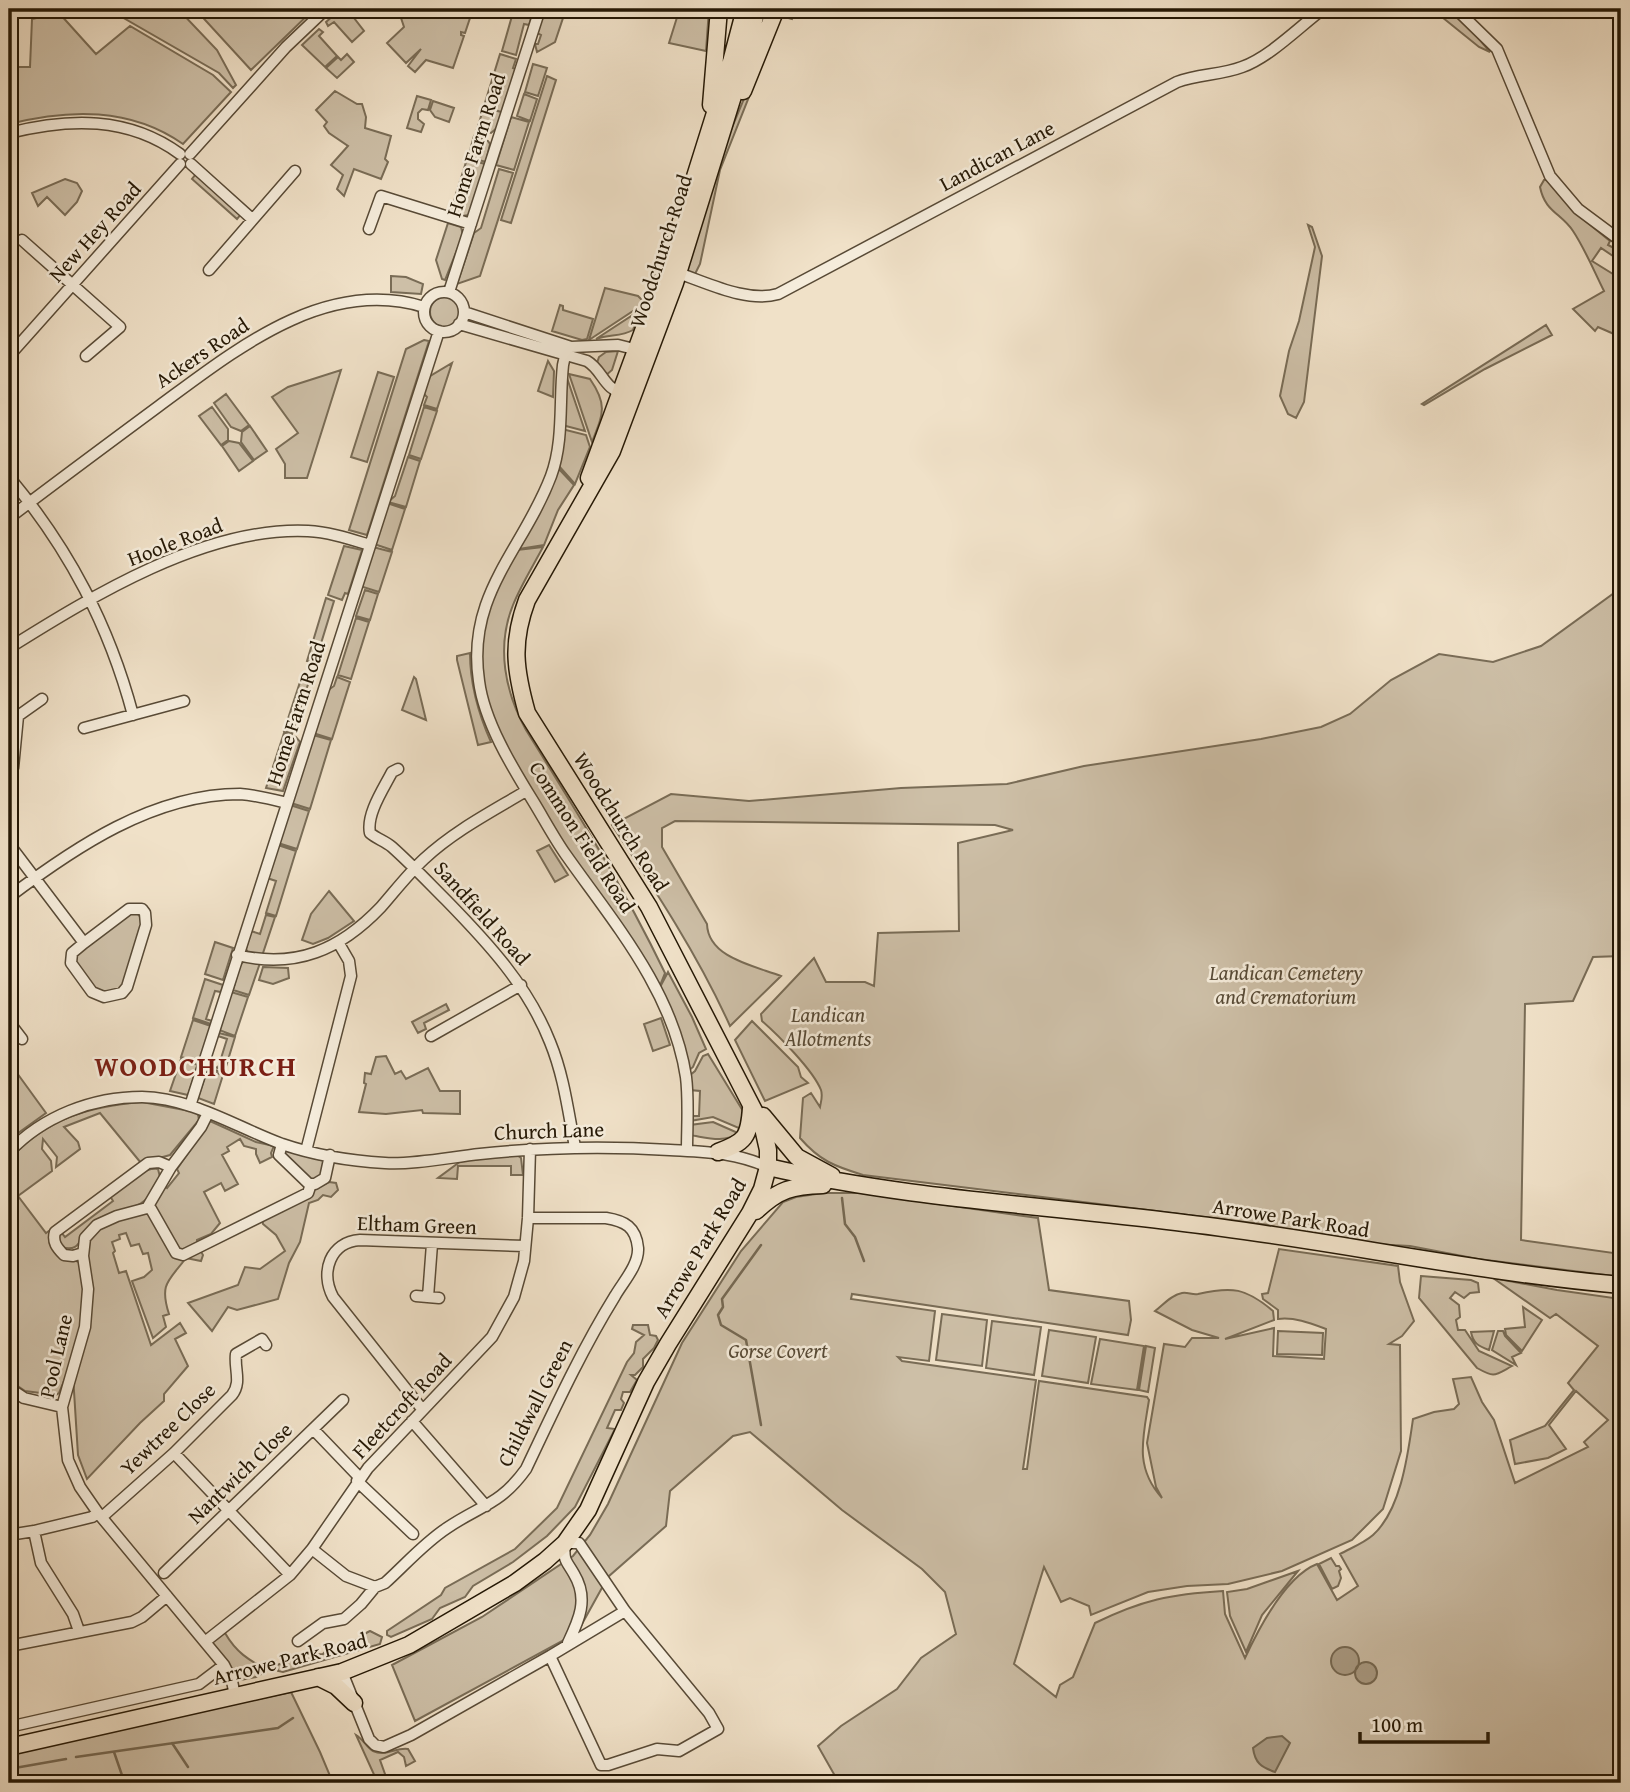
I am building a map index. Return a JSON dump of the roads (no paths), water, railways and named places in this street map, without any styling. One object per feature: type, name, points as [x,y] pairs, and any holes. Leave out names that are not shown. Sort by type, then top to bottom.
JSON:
[{"type":"main road","points":[[711,145],[719,9]]},
{"type":"main road","name":"Woodchurch Road","points":[[745,9],[700,198],[678,273],[612,451],[527,600],[518,624],[515,651],[517,678],[527,713],[649,907],[763,1128],[768,1150],[768,1167]]},
{"type":"main road","name":"Woodchurch Road","points":[[584,498],[591,471],[743,64],[757,9]]},
{"type":"main road","points":[[711,145],[754,68],[776,9]]},
{"type":"main road","points":[[660,288],[668,284],[691,216],[700,198]]},
{"type":"main road","points":[[732,1068],[771,1127],[797,1157],[843,1183]]},
{"type":"main road","points":[[718,1152],[745,1138],[750,1129],[751,1106]]},
{"type":"main road","name":"Arrowe Park Road","points":[[9,1747],[342,1672],[409,1644],[514,1583],[565,1543],[588,1510],[600,1488],[632,1410],[667,1344],[745,1221],[762,1189],[768,1167],[843,1183],[1003,1204],[1176,1222],[1621,1285]]},
{"type":"main road","points":[[745,1221],[771,1196],[790,1187],[843,1183]]},
{"type":"main road","points":[[318,1677],[336,1686],[354,1703]]},
{"type":"street","name":"New Hey Road","points":[[9,356],[286,47],[326,9]]},
{"type":"street","name":"Home Farm Road","points":[[449,292],[540,9]]},
{"type":"street","name":"Landican Lane","points":[[678,273],[748,295],[778,294],[1177,82],[1192,76],[1238,69],[1252,63],[1323,9]]},
{"type":"street","points":[[1456,9],[1497,49],[1550,176],[1578,209],[1621,240]]},
{"type":"street","points":[[9,133],[58,123],[100,123],[139,131],[165,143],[252,219]]},
{"type":"street","points":[[209,270],[296,172]]},
{"type":"street","points":[[369,229],[381,196],[471,224]]},
{"type":"street","points":[[22,240],[120,327],[86,356]]},
{"type":"street","points":[[449,292],[460,300],[464,312],[459,324],[450,331],[439,331],[433,329],[425,320],[424,307],[426,301],[436,293],[449,292]]},
{"type":"street","name":"Ackers Road","points":[[9,518],[219,361],[269,331],[314,311],[353,301],[392,300],[424,307]]},
{"type":"street","points":[[464,312],[568,351],[593,365],[606,384],[622,393],[628,392],[635,385],[655,337]]},
{"type":"street","points":[[459,324],[568,351],[618,345],[638,350]]},
{"type":"street","name":"Home Farm Road","points":[[190,1106],[439,331]]},
{"type":"street","points":[[593,365],[595,346]]},
{"type":"street","name":"Common Field Road","points":[[568,351],[558,446],[552,473],[514,550],[494,583],[481,614],[478,630],[479,682],[502,746],[526,791],[564,853],[647,972],[663,1005],[677,1040],[685,1074],[687,1151]]},
{"type":"street","points":[[9,478],[49,531],[90,599],[114,650],[133,715]]},
{"type":"street","name":"Hoole Road","points":[[9,648],[90,599],[157,566],[214,545],[257,534],[309,531],[370,545]]},
{"type":"street","points":[[9,771],[13,768],[18,716],[42,699]]},
{"type":"street","points":[[84,728],[184,701]]},
{"type":"street","name":"Sandfield Road","points":[[398,769],[392,772],[369,829],[373,836],[391,846],[466,920],[521,985],[542,1022],[557,1062],[575,1147]]},
{"type":"street","points":[[237,955],[263,961],[292,960],[338,942],[370,917],[414,868],[462,829],[526,791]]},
{"type":"street","points":[[9,897],[62,858],[109,829],[147,813],[187,802],[238,794],[287,803]]},
{"type":"street","points":[[9,844],[84,943]]},
{"type":"street","points":[[129,909],[142,909],[145,913],[146,925],[127,987],[122,993],[99,997],[79,975],[71,958],[76,948],[84,943],[129,909]]},
{"type":"street","points":[[306,1151],[351,976],[349,961],[338,942]]},
{"type":"street","name":"Sandfield Road","points":[[432,1036],[521,985]]},
{"type":"street","points":[[9,1024],[22,1039]]},
{"type":"street","name":"Church Lane","points":[[12,1148],[34,1130],[78,1107],[121,1098],[144,1097],[190,1106],[282,1144],[306,1151],[387,1163],[575,1147],[718,1152],[768,1167]]},
{"type":"street","points":[[147,1208],[208,1113]]},
{"type":"street","points":[[9,1135],[12,1148]]},
{"type":"street","points":[[282,1144],[279,1155],[303,1180],[311,1184]]},
{"type":"street","name":"Fleetcroft Road","points":[[206,1641],[290,1575],[312,1549],[358,1480],[492,1337],[514,1297],[524,1261],[530,1149]]},
{"type":"street","points":[[172,1167],[159,1162],[148,1163],[55,1232],[57,1248],[64,1255],[83,1253],[85,1238],[97,1225],[147,1208],[151,1209],[159,1220],[176,1253],[183,1255],[308,1193],[311,1184],[325,1178],[330,1155]]},
{"type":"street","name":"Childwall Green","points":[[298,1641],[323,1623],[344,1619],[361,1604],[374,1587],[385,1583],[448,1527],[509,1491],[526,1469],[589,1341],[632,1268],[638,1249],[634,1231],[628,1224],[618,1220],[528,1218]]},
{"type":"street","name":"Eltham Green","points":[[422,1409],[328,1288],[327,1271],[337,1249],[348,1241],[525,1246]]},
{"type":"street","points":[[428,1297],[432,1244]]},
{"type":"street","name":"Pool Lane","points":[[83,1253],[88,1289],[85,1327],[62,1407],[68,1460],[80,1487],[100,1515],[224,1665],[232,1681],[235,1696]]},
{"type":"street","points":[[416,1296],[439,1298]]},
{"type":"street","name":"Yewtree Close","points":[[100,1515],[174,1453],[237,1389],[238,1376],[234,1365],[236,1354],[265,1339]]},
{"type":"street","points":[[9,1388],[24,1398],[62,1407]]},
{"type":"street","name":"Nantwich Close","points":[[164,1573],[343,1400]]},
{"type":"street","points":[[412,1421],[486,1506]]},
{"type":"street","points":[[313,1429],[358,1480],[413,1535]]},
{"type":"street","points":[[174,1453],[290,1575]]},
{"type":"street","points":[[9,1535],[100,1515]]},
{"type":"street","points":[[34,1531],[41,1563],[73,1614],[79,1631]]},
{"type":"street","points":[[550,1656],[601,1765],[657,1749],[679,1751],[718,1729],[709,1713],[591,1574],[579,1543],[565,1543],[564,1558],[576,1576],[582,1616],[568,1643]]},
{"type":"street","points":[[312,1549],[346,1576],[374,1587]]},
{"type":"street","points":[[580,1590],[591,1574]]},
{"type":"street","points":[[9,1646],[132,1622],[167,1596]]},
{"type":"street","points":[[342,1672],[369,1738],[375,1745],[384,1747],[411,1735],[625,1611]]},
{"type":"street","name":"Arrowe Park Road","points":[[13,1726],[199,1684],[224,1665]]},
{"type":"waterway","points":[[842,1198],[845,1224],[855,1237],[864,1261]]},
{"type":"waterway","points":[[761,1245],[722,1299],[723,1307],[718,1315],[721,1325],[746,1340],[761,1425]]},
{"type":"waterway","points":[[76,1757],[278,1728],[293,1718]]},
{"type":"waterway","points":[[172,1743],[188,1767]]},
{"type":"waterway","points":[[114,1752],[124,1781]]},
{"type":"waterway","points":[[9,1769],[66,1759]]},
{"type":"district","name":"WOODCHURCH","points":[[196,1066]]},
{"type":"park label","name":"Landican Cemetery and Crematorium","points":[[1286,985]]},
{"type":"park label","name":"Landican Allotments","points":[[828,1027]]},
{"type":"park label","name":"Gorse Covert","points":[[778,1351]]}]
